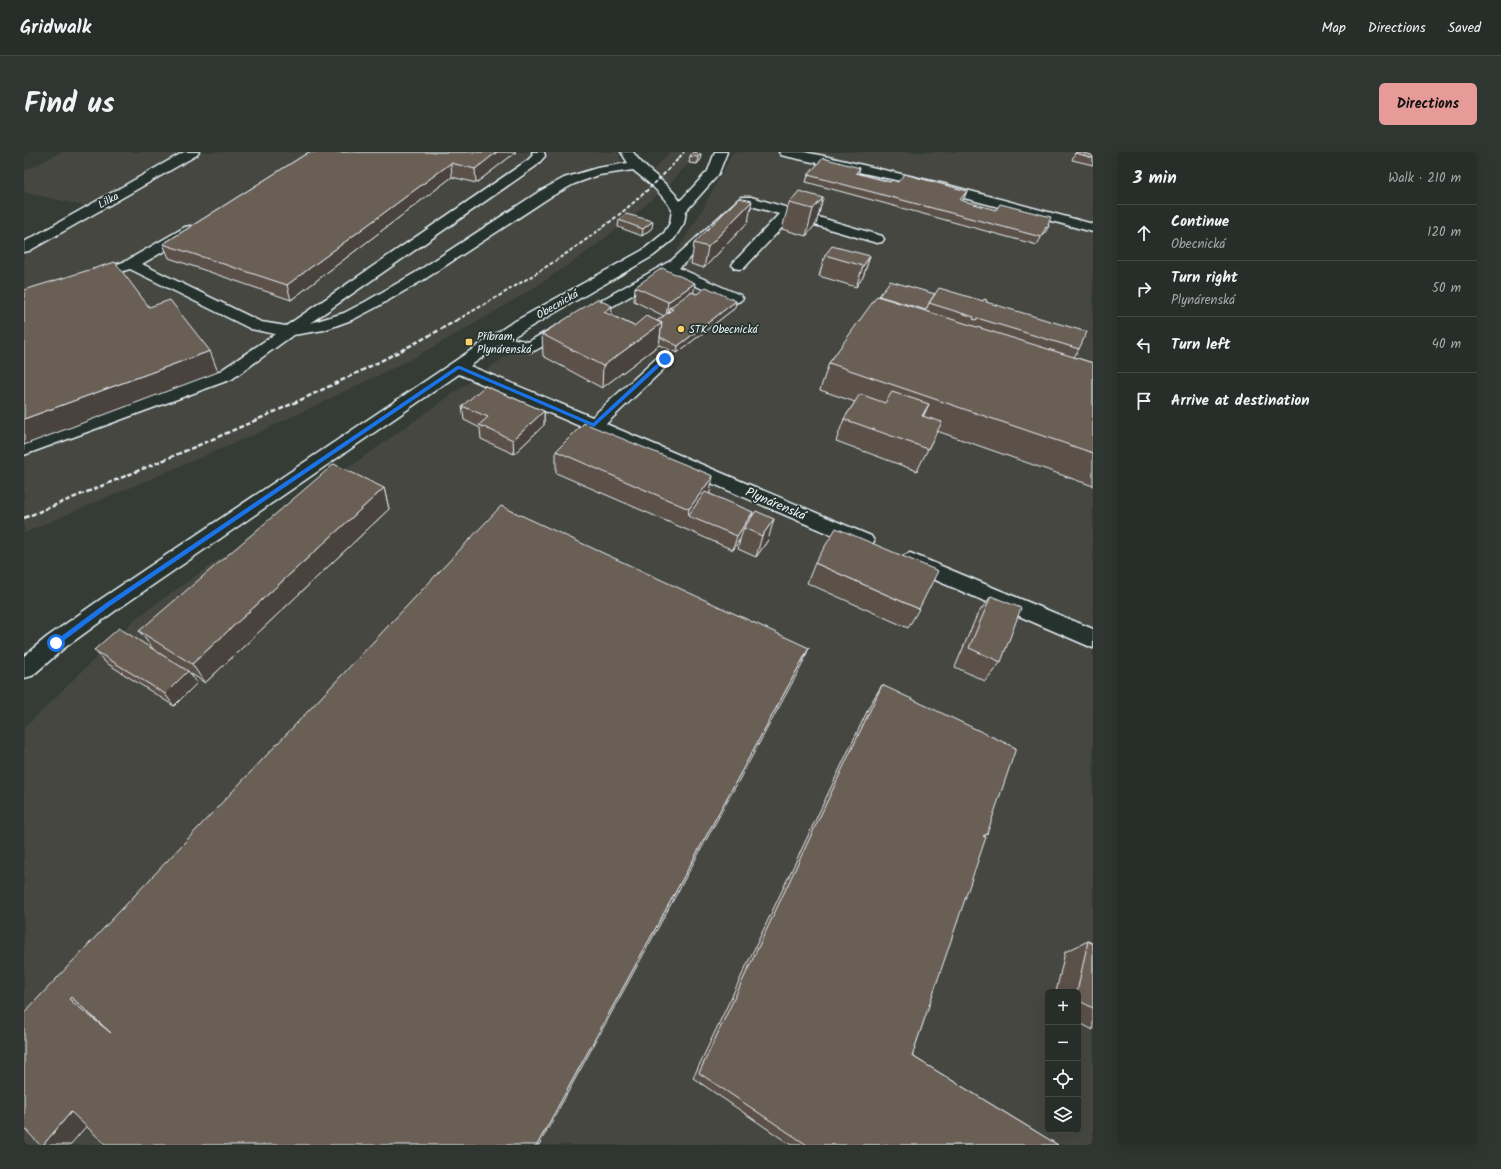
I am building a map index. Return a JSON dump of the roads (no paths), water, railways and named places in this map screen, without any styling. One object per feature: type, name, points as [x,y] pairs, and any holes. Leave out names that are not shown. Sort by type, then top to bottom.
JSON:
[{"type":"street","name":"Lilka","points":[[24,248],[193,152]]},
{"type":"street","points":[[24,449],[226,375],[532,163],[539,156],[538,152]]},
{"type":"street","points":[[131,264],[256,326],[289,330],[318,327],[348,316],[420,276],[545,194],[569,181],[632,159],[670,197],[679,210],[714,172],[721,152]]},
{"type":"street","points":[[785,152],[840,157],[1093,228]]},
{"type":"street","points":[[498,340],[530,347],[677,263],[746,200],[877,239]]},
{"type":"street","name":"Obecnická","points":[[24,669],[108,604],[516,327],[648,252],[669,236],[677,223],[679,210]]},
{"type":"street","points":[[739,265],[788,213]]},
{"type":"street","points":[[110,272],[131,264],[198,226]]},
{"type":"street","points":[[668,268],[735,298]]},
{"type":"street","points":[[594,425],[665,359]]},
{"type":"street","name":"Plynárenská","points":[[458,367],[1093,639]]},
{"type":"railway","points":[[457,320],[548,266],[607,224],[661,177],[684,152]]},
{"type":"railway","points":[[24,518],[190,449],[299,401],[406,348],[459,319]]},
{"type":"place","name":"STK Obecnická","points":[[681,329]]},
{"type":"place","name":"Příbram, Plynárenská","points":[[469,342]]}]
